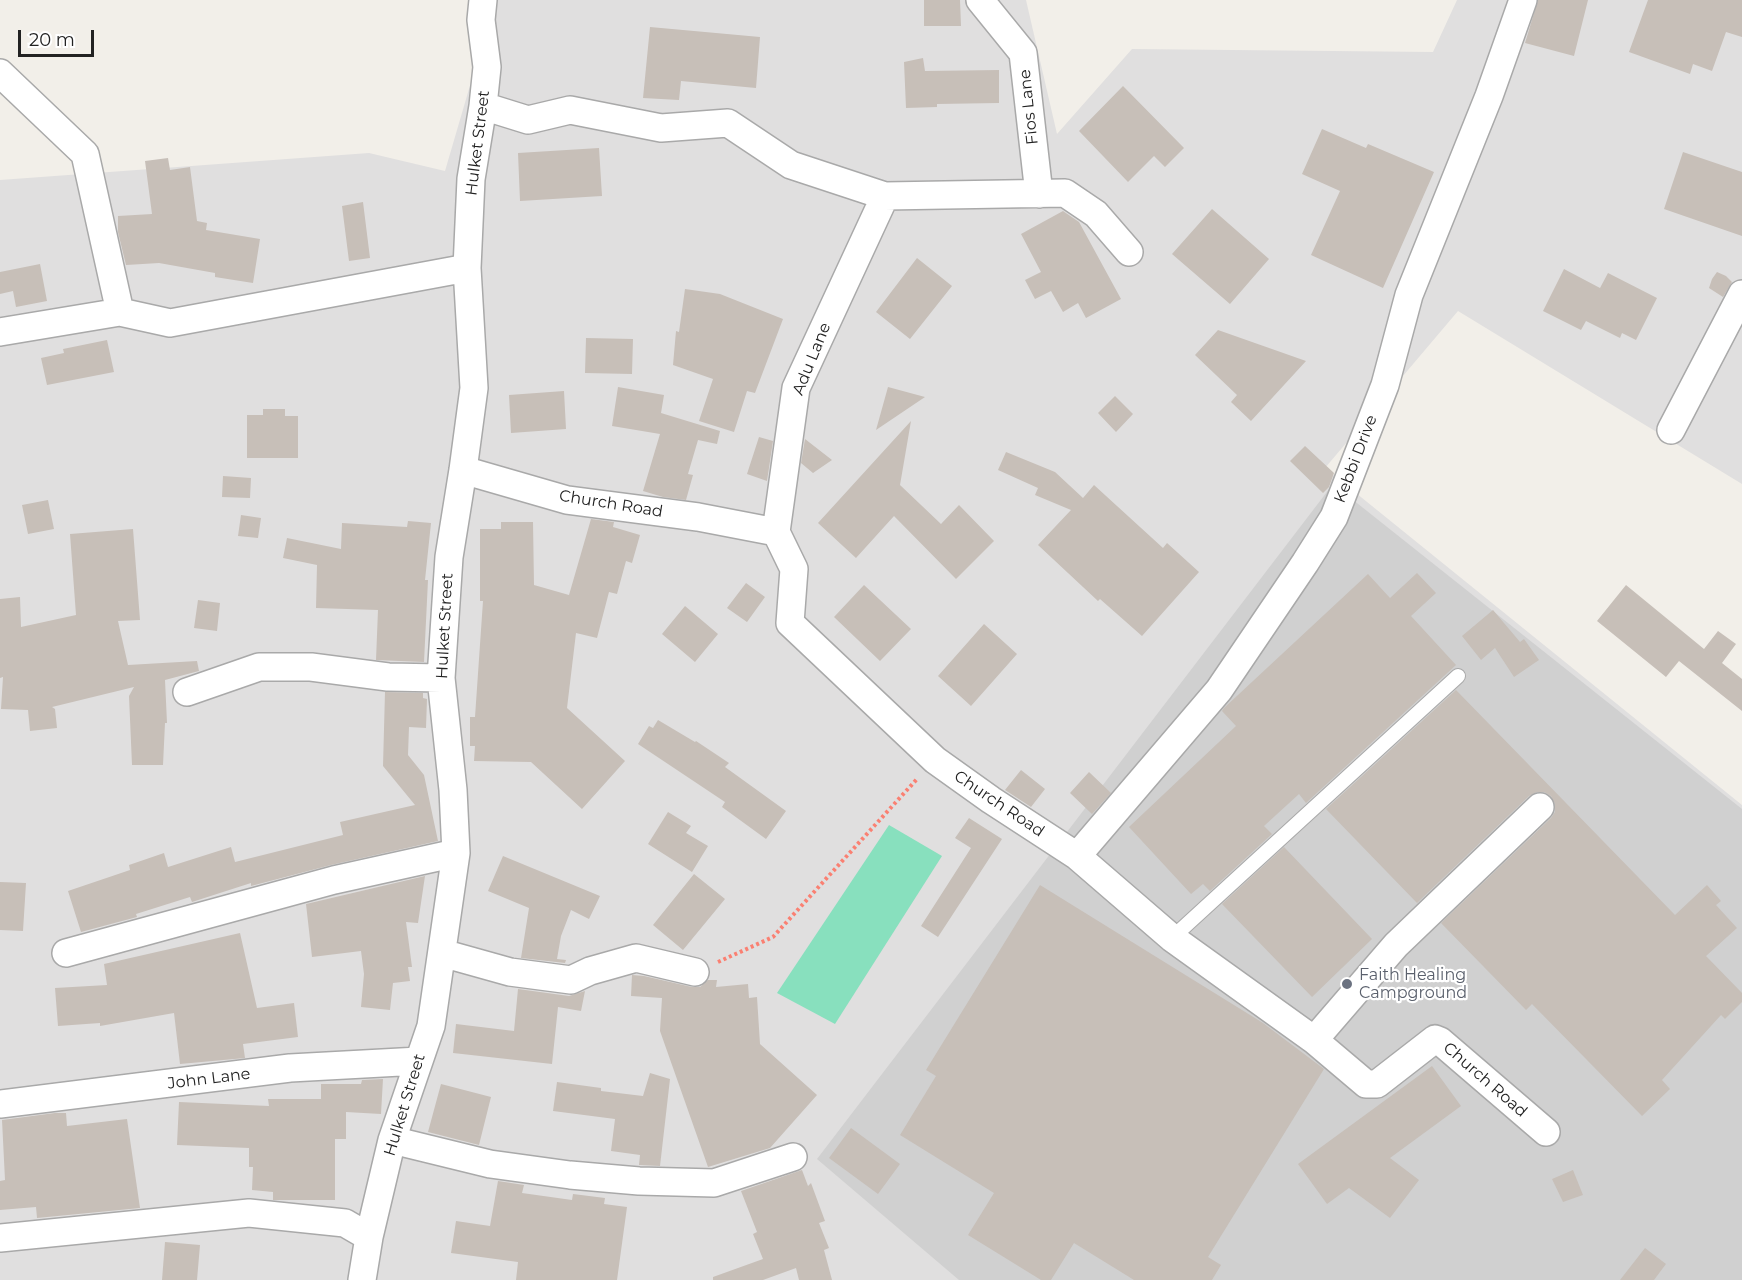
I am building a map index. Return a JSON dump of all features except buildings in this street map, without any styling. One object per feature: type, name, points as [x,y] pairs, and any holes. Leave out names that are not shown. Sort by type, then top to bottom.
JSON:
[{"type":"street","name":"Hulket Street","points":[[362,1280],[369,1237],[392,1140],[431,1026],[456,853],[453,790],[441,678],[449,557],[474,388],[467,268],[471,179],[487,67],[481,20],[483,0]]},
{"type":"street","name":"Fios Lane","points":[[980,0],[1023,53],[1039,194]]},
{"type":"street","name":"Kebbi Drive","points":[[1077,856],[1219,690],[1334,517],[1385,385],[1409,295],[1490,96],[1522,0]]},
{"type":"street","points":[[0,73],[85,154],[120,312]]},
{"type":"street","points":[[483,106],[528,120],[570,111],[661,128],[728,123],[791,165],[885,196],[1065,193],[1096,214],[1129,252]]},
{"type":"street","name":"Adu Lane","points":[[776,532],[796,388],[885,196]]},
{"type":"street","points":[[0,332],[120,312],[170,323],[467,268]]},
{"type":"street","points":[[1671,430],[1742,294]]},
{"type":"street","name":"Church Road","points":[[463,470],[567,500],[698,517],[776,532],[794,569],[790,623],[935,760],[1077,856],[1172,938],[1314,1040],[1366,1084],[1377,1084],[1435,1039],[1546,1132]]},
{"type":"street","points":[[187,692],[259,667],[311,667],[388,677],[441,678]]},
{"type":"street","points":[[1314,1040],[1396,945],[1540,807]]},
{"type":"street","points":[[66,953],[334,880],[456,853]]},
{"type":"street","points":[[442,953],[510,972],[570,980],[590,971],[636,957],[695,972]]},
{"type":"street","name":"John Lane","points":[[0,1104],[290,1068],[418,1061]]},
{"type":"street","points":[[392,1140],[490,1164],[570,1175],[639,1181],[714,1183],[793,1157]]},
{"type":"street","points":[[0,1238],[249,1213],[345,1223],[369,1237]]},
{"type":"lane","points":[[1172,938],[1458,676]]},
{"type":"path","points":[[695,972],[773,937],[935,760]]},
{"type":"shaded area","points":[[495,0],[1026,0],[1057,134],[1132,49],[1433,52],[1457,0],[1742,0],[1742,484],[1458,311],[1325,468],[1742,805],[1742,1280],[0,1280],[0,180],[369,153],[445,171]]},
{"type":"shaded area","name":"Faith Healing Campground","points":[[1333,484],[1742,809],[1742,1280],[959,1280],[817,1159]]},
{"type":"green space","points":[[889,825],[942,856],[835,1024],[777,993]]},
{"type":"place","name":"Faith Healing Campground","points":[[1347,984]]}]
